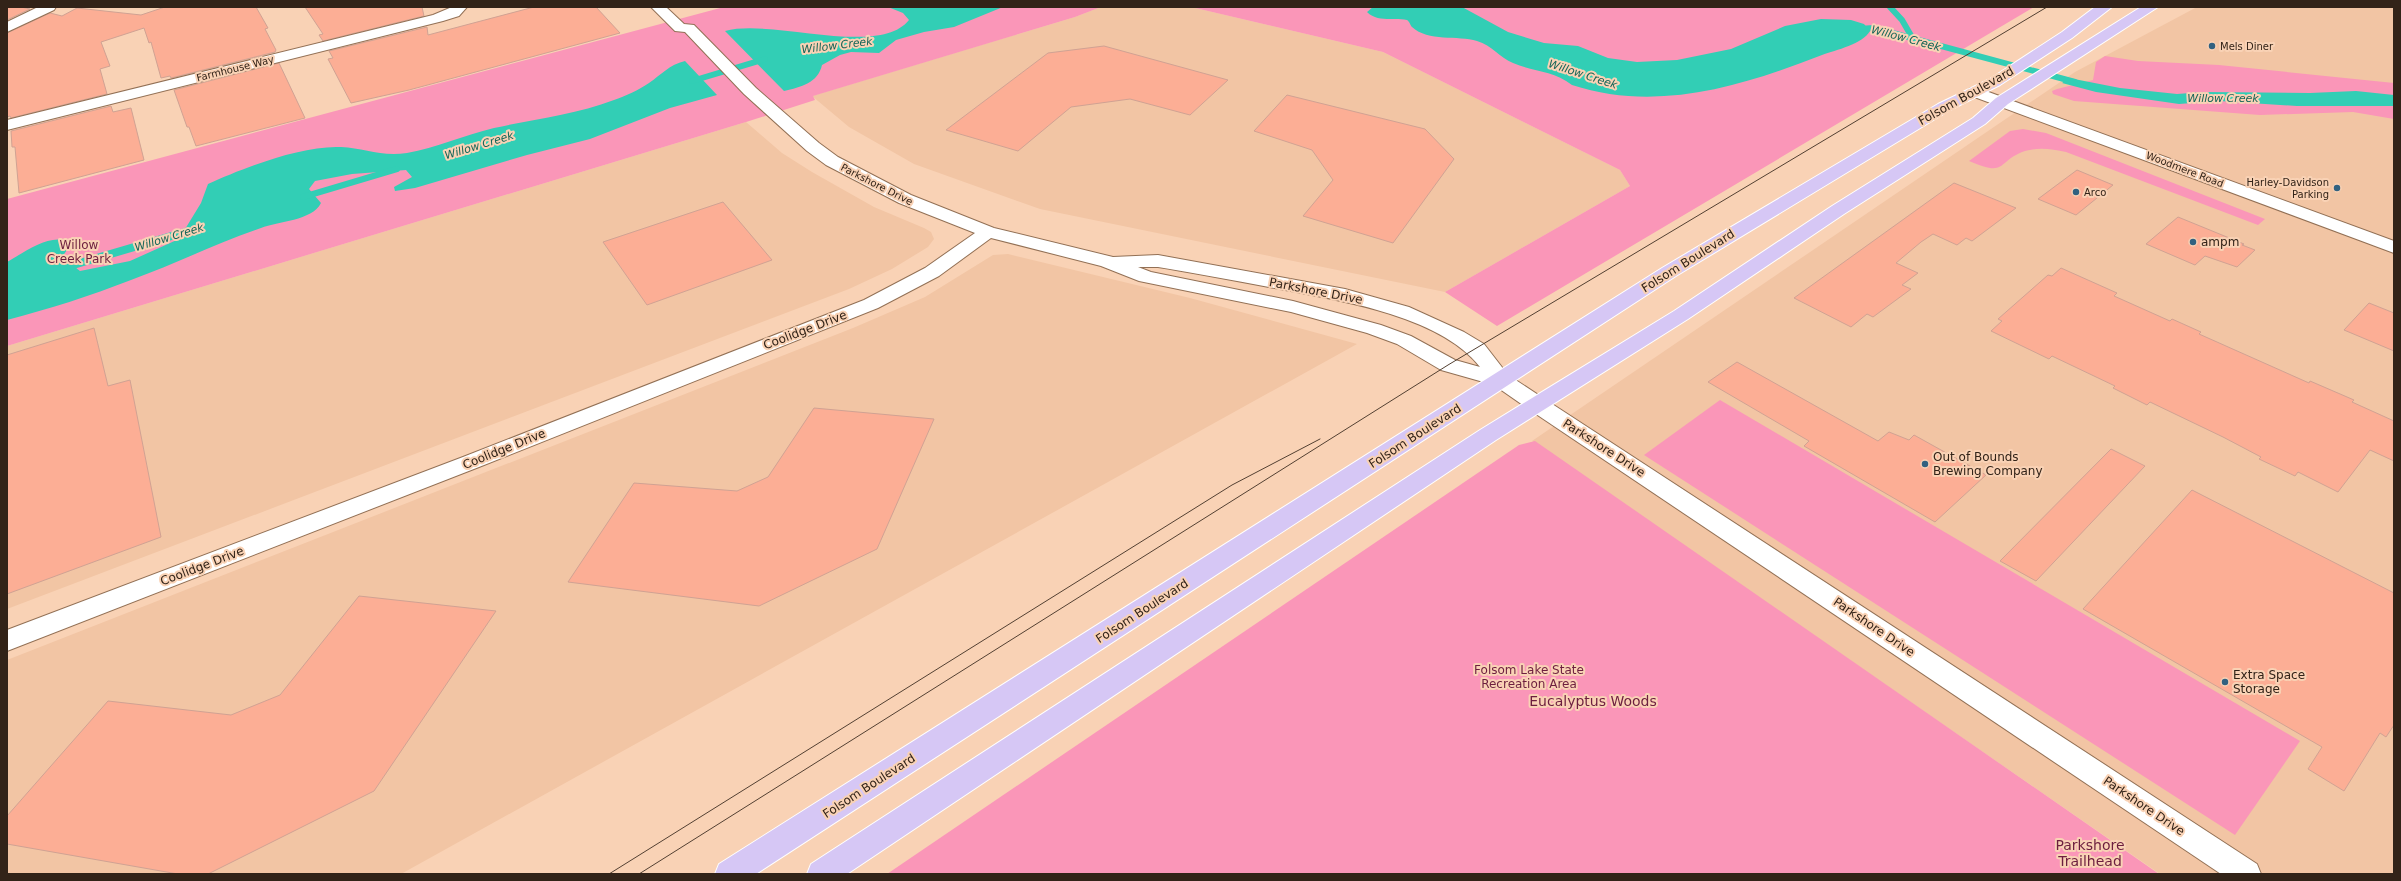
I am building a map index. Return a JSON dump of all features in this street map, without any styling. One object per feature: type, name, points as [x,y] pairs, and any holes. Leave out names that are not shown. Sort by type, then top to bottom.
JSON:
[{"type":"main road","name":"Folsom Boulevard","points":[[730,874],[1501,380],[1754,220],[1944,107],[1995,82],[2029,61],[2105,7]]},
{"type":"main road","name":"Folsom Boulevard","points":[[822,874],[1488,435],[1681,315],[1838,210],[1979,121],[2002,101],[2151,7]]},
{"type":"street","points":[[7,28],[49,7]]},
{"type":"street","name":"Farmhouse Way","points":[[7,125],[438,18],[454,13],[460,7]]},
{"type":"street","name":"Parkshore Drive","points":[[658,7],[680,28],[689,28],[777,117],[819,151],[854,173],[912,202],[954,220],[988,232],[1108,262],[1146,277],[1293,307],[1374,329],[1404,340],[1448,366],[1501,380]]},
{"type":"street","name":"Parkshore Drive","points":[[677,7],[692,24],[689,28]]},
{"type":"street","name":"Woodmere Road","points":[[1975,92],[2394,247]]},
{"type":"street","name":"Coolidge Drive","points":[[7,641],[471,462],[878,301],[922,279],[962,252],[988,232]]},
{"type":"street","name":"Parkshore Drive","points":[[1108,262],[1158,261],[1345,295],[1402,311],[1457,336],[1477,349],[1501,380],[2246,874]]},
{"type":"shaded area","points":[[1101,7],[1191,7],[1383,52],[1620,170],[1630,186],[1445,292],[1040,209],[914,164],[849,127],[812,96],[1075,17]]},
{"type":"shaded area","points":[[2197,7],[2394,7],[2394,874],[2160,874],[1532,441],[2075,72]]},
{"type":"shaded area","points":[[746,122],[782,153],[812,172],[874,207],[924,228],[931,232],[934,239],[928,247],[892,269],[849,289],[7,609],[7,346]]},
{"type":"shaded area","points":[[1008,254],[1190,298],[1357,344],[401,874],[7,874],[7,660],[853,328],[925,297],[993,255]]},
{"type":"green space","name":"Willow Creek Park","points":[[724,7],[1101,7],[1075,17],[813,96],[815,100],[746,122],[7,346],[7,199]]},
{"type":"green space","points":[[1191,7],[2034,7],[1497,326],[1445,292],[1630,186],[1620,170],[1383,52]]},
{"type":"green space","points":[[2105,56],[2138,61],[2219,65],[2394,83],[2394,119],[2353,112],[2260,115],[2074,101],[2053,94],[2052,91],[2057,89],[2093,80],[2096,62]]},
{"type":"green space","points":[[2023,129],[2046,133],[2265,219],[2258,225],[2066,152],[2051,149],[2025,151],[1996,168],[1981,166],[1969,161],[2010,131]]},
{"type":"green space","points":[[1720,400],[2300,741],[2235,835],[1644,455]]},
{"type":"green space","name":"Folsom Lake State Recreation Area","points":[[1535,441],[2159,874],[887,874],[1519,445]]},
{"type":"water","points":[[888,7],[1003,7],[954,27],[924,32],[896,40],[879,53],[851,52],[840,55],[822,65],[817,76],[813,80],[797,88],[784,91],[725,31],[745,28],[850,37],[874,36],[894,31],[909,20],[903,13]]},
{"type":"water","points":[[1373,7],[1462,7],[1508,32],[1544,43],[1578,46],[1608,58],[1637,62],[1677,60],[1731,49],[1785,26],[1821,19],[1851,20],[1864,24],[1870,31],[1862,40],[1849,46],[1762,77],[1699,92],[1668,96],[1636,96],[1604,93],[1572,85],[1558,76],[1508,61],[1487,45],[1477,41],[1426,35],[1412,27],[1407,20],[1381,19],[1367,12]]},
{"type":"water","points":[[685,61],[717,95],[670,108],[590,139],[527,155],[415,188],[395,191],[394,187],[412,177],[406,170],[352,174],[315,181],[309,189],[321,203],[317,209],[310,214],[245,234],[147,274],[100,291],[54,307],[7,320],[7,262],[38,244],[56,240],[64,240],[72,243],[62,257],[80,271],[130,261],[179,239],[201,203],[208,184],[238,171],[291,154],[326,147],[341,147],[389,154],[418,151],[494,128],[569,113],[599,105],[636,90],[649,83],[670,67]]},
{"type":"water","points":[[2069,78],[2120,88],[2177,94],[2204,92],[2310,93],[2356,91],[2394,95],[2394,106],[2297,106],[2219,101],[2179,104],[2096,92],[2062,83]]},
{"type":"building","points":[[7,7],[21,7],[30,9],[7,20]]},
{"type":"building","points":[[165,7],[256,7],[268,28],[265,29],[276,50],[275,52],[171,78],[170,76],[161,78],[151,42],[149,43],[144,28],[101,42],[110,66],[100,69],[107,94],[11,118],[10,116],[7,117],[7,33],[50,13],[62,16],[77,8],[141,15]]},
{"type":"building","points":[[305,7],[422,7],[424,16],[323,41],[319,35],[323,34]]},
{"type":"building","points":[[534,7],[596,7],[620,33],[409,90],[351,103],[328,59],[333,58],[329,51],[427,27],[428,35]]},
{"type":"building","points":[[1104,46],[1228,80],[1190,115],[1130,99],[1071,107],[1018,151],[946,130],[1048,53]]},
{"type":"building","points":[[279,63],[305,118],[196,146],[189,127],[187,127],[174,90]]},
{"type":"building","points":[[1287,95],[1425,129],[1454,159],[1393,243],[1303,216],[1333,180],[1312,150],[1254,131]]},
{"type":"building","points":[[111,106],[113,112],[131,108],[144,160],[19,193],[15,147],[12,147],[11,131]]},
{"type":"building","points":[[2077,170],[2113,185],[2076,215],[2038,199]]},
{"type":"building","points":[[1954,183],[2016,208],[1972,241],[1966,238],[1957,245],[1933,234],[1921,242],[1896,263],[1918,273],[1902,285],[1911,289],[1873,317],[1867,314],[1851,327],[1794,298]]},
{"type":"building","points":[[723,202],[772,260],[647,305],[603,242]]},
{"type":"building","name":"ampm","points":[[2178,217],[2255,250],[2237,267],[2205,256],[2195,265],[2146,244]]},
{"type":"building","points":[[2061,268],[2117,293],[2114,296],[2170,321],[2172,319],[2201,332],[2199,334],[2309,383],[2310,381],[2354,400],[2352,402],[2394,421],[2394,461],[2370,450],[2338,492],[2298,472],[2295,476],[2259,459],[2261,457],[2223,437],[2150,402],[2147,405],[2113,388],[2115,386],[2052,356],[2049,359],[1991,331],[2002,321],[1998,319],[2048,275],[2052,276]]},
{"type":"building","points":[[2369,303],[2394,313],[2394,351],[2344,330]]},
{"type":"building","points":[[94,328],[108,386],[130,380],[161,537],[7,594],[7,355]]},
{"type":"building","points":[[1737,362],[1878,441],[1889,432],[1909,440],[1914,435],[1986,475],[1935,522],[1804,446],[1809,441],[1708,382]]},
{"type":"building","points":[[814,408],[934,419],[877,549],[759,606],[568,582],[634,483],[737,491],[768,477]]},
{"type":"building","points":[[2111,449],[2145,466],[2036,581],[2000,561]]},
{"type":"building","points":[[2192,490],[2394,593],[2394,725],[2386,737],[2380,733],[2344,791],[2308,769],[2322,747],[2083,609]]},
{"type":"building","points":[[359,596],[496,611],[374,791],[208,874],[178,874],[7,844],[7,816],[108,701],[231,715],[280,695]]},
{"type":"waterway","points":[[1890,7],[1902,20],[1913,38]]},
{"type":"waterway","name":"Willow Creek","points":[[1858,29],[1874,28],[1913,38]]},
{"type":"waterway","name":"Willow Creek","points":[[1913,38],[2075,82]]},
{"type":"waterway","name":"Willow Creek","points":[[692,81],[765,59]]},
{"type":"waterway","name":"Willow Creek","points":[[303,197],[397,169]]},
{"type":"waterway","name":"Willow Creek","points":[[63,268],[192,230]]},
{"type":"tram line","points":[[639,874],[1448,365],[2047,7]]},
{"type":"tram line","points":[[609,874],[1232,485],[1320,439]]},
{"type":"place","name":"Mels Diner","points":[[2212,46]]},
{"type":"place","name":"Harley-Davidson Parking","points":[[2337,188]]},
{"type":"place","name":"Arco","points":[[2076,192]]},
{"type":"place","name":"ampm","points":[[2193,242]]},
{"type":"place","name":"Out of Bounds Brewing Company","points":[[1925,464]]},
{"type":"place","name":"Extra Space Storage","points":[[2225,682]]},
{"type":"park label","name":"Eucalyptus Woods","points":[[1593,701]]},
{"type":"park label","name":"Parkshore Trailhead","points":[[2090,854]]}]
